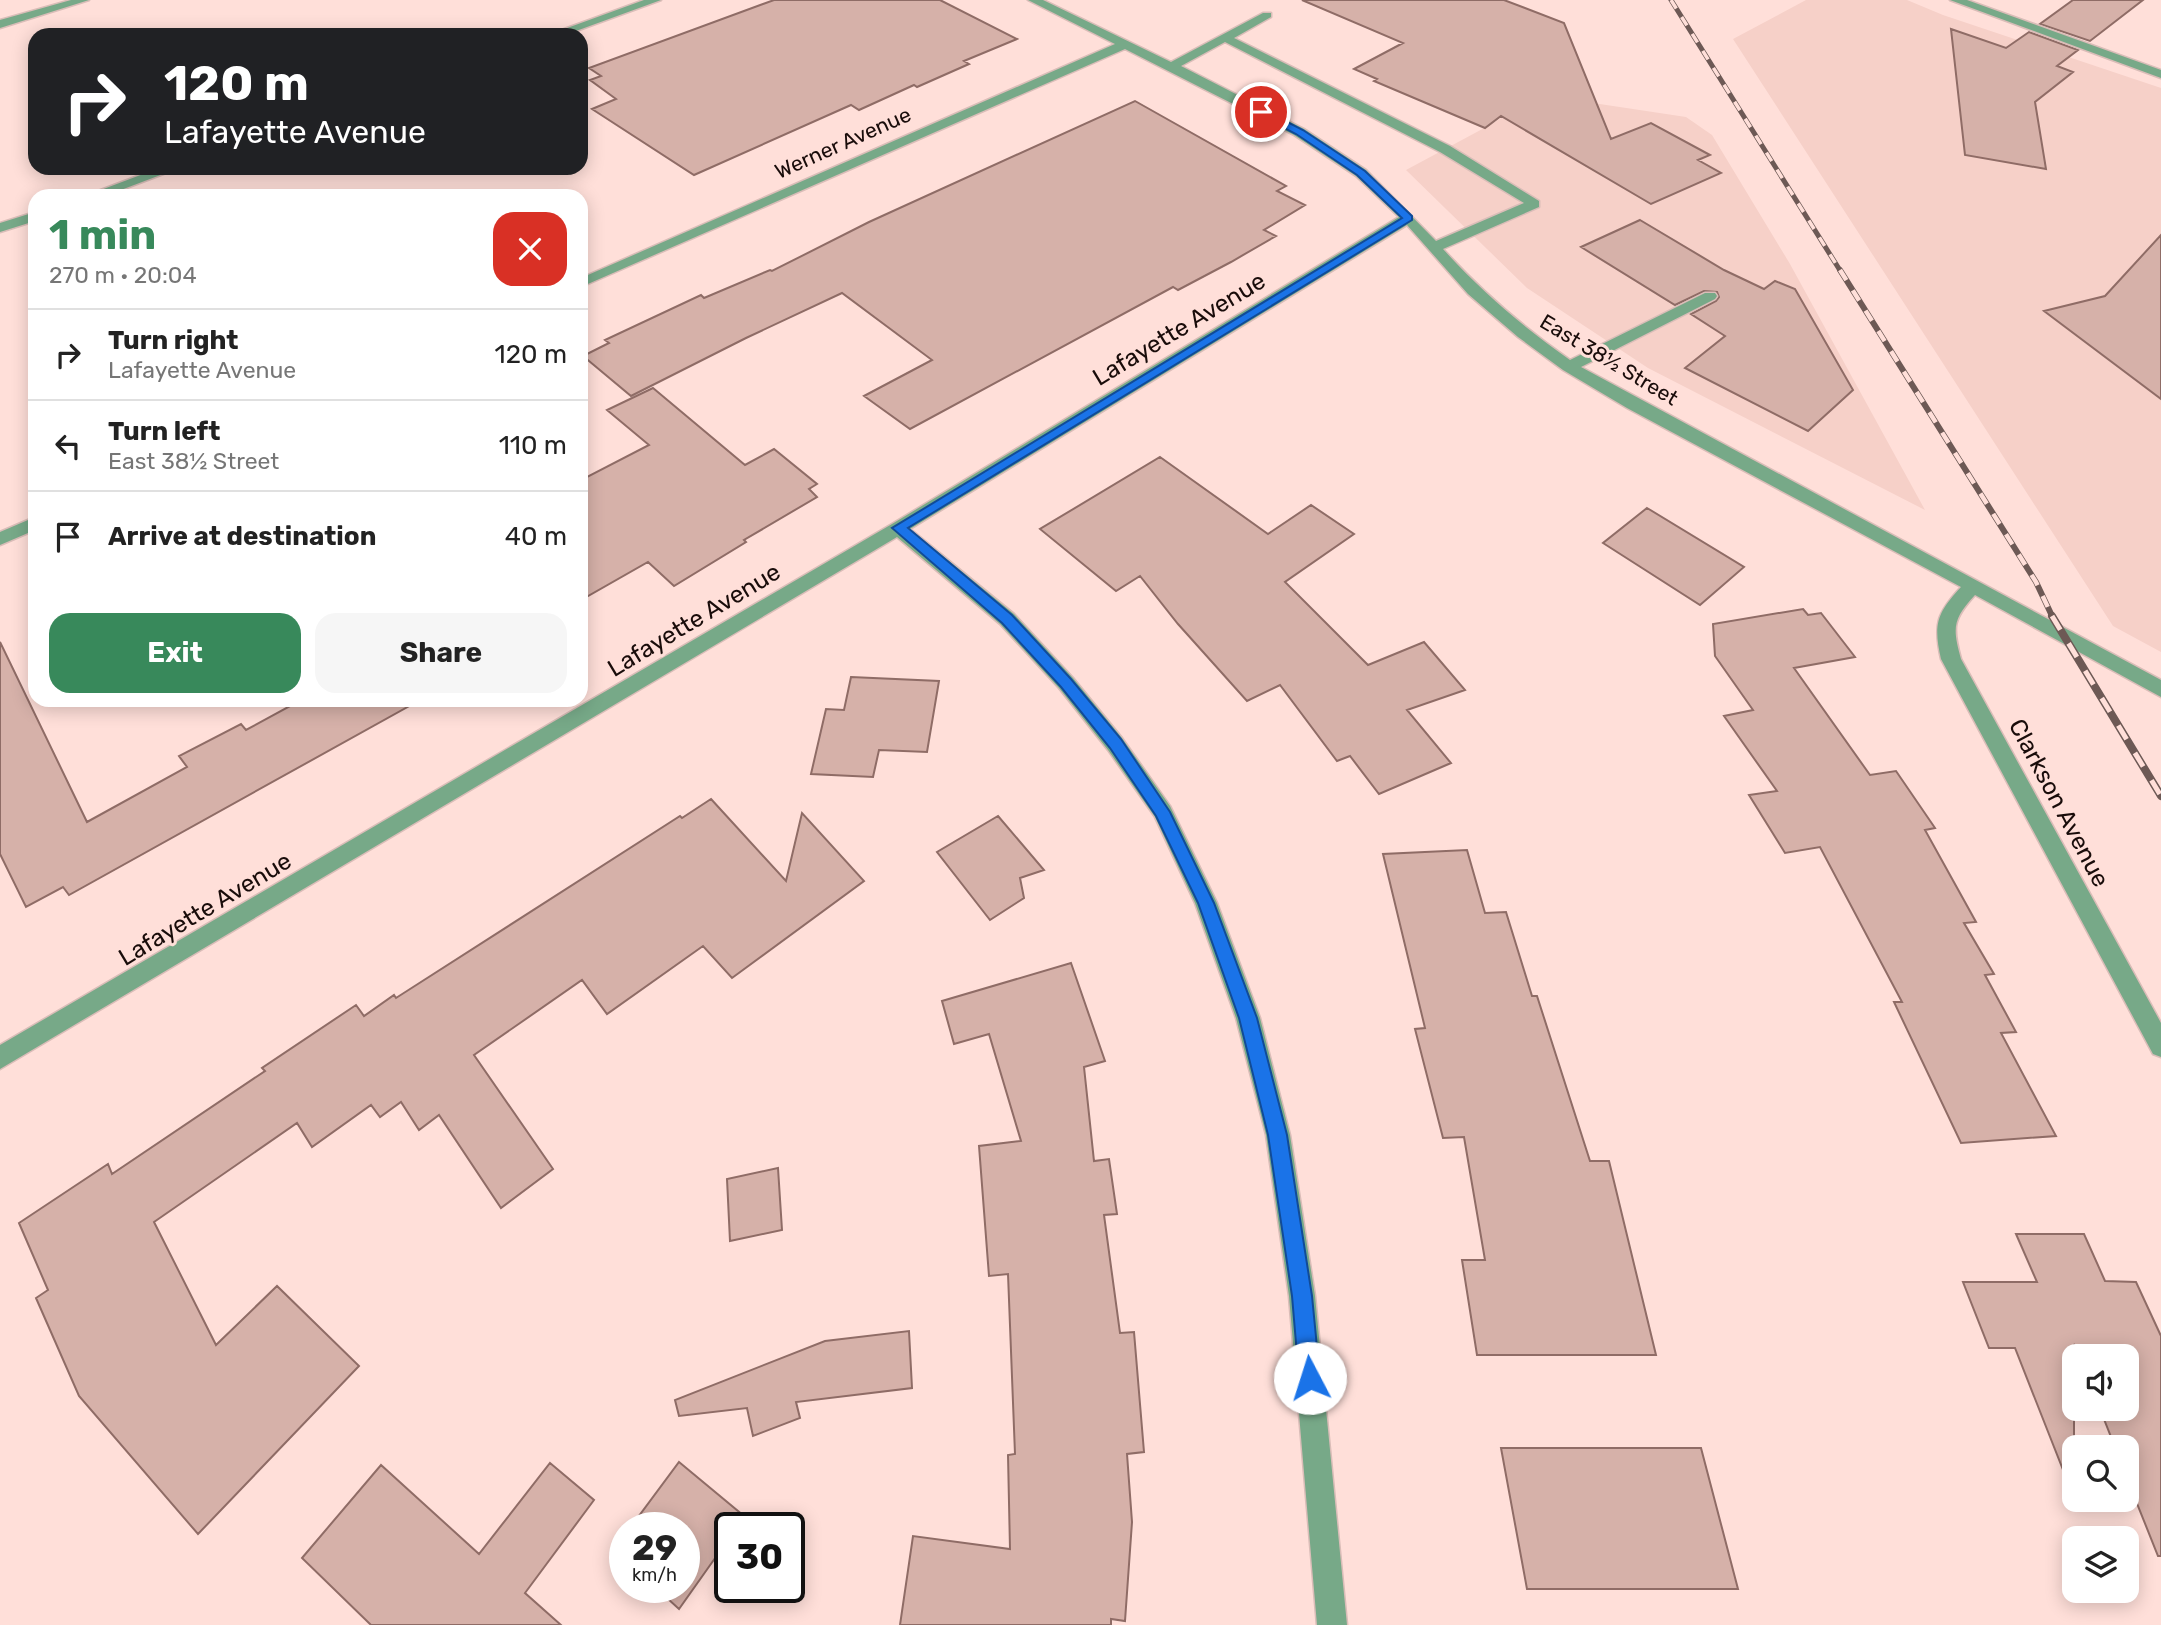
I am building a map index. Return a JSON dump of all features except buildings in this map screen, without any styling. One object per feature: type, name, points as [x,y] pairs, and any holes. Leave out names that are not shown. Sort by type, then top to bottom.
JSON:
[{"type":"street","points":[[0,24],[83,0]]},
{"type":"street","points":[[574,28],[655,0]]},
{"type":"street","name":"East 38½ Street","points":[[1034,0],[1299,132],[1361,173],[1408,218],[1473,291],[1523,334],[1569,367],[1633,404],[1973,585],[2161,690]]},
{"type":"street","points":[[1956,0],[2161,74]]},
{"type":"street","points":[[1170,68],[1267,15]]},
{"type":"street","points":[[1223,37],[1445,149],[1534,204],[1435,247]]},
{"type":"street","name":"Werner Avenue","points":[[588,280],[1123,45]]},
{"type":"street","points":[[112,189],[152,175]]},
{"type":"street","points":[[0,228],[28,218]]},
{"type":"street","name":"Lafayette Avenue","points":[[0,1058],[898,528],[1408,218]]},
{"type":"street","points":[[1569,367],[1710,296]]},
{"type":"street","points":[[0,539],[28,526]]},
{"type":"street","points":[[898,528],[1007,619],[1066,683],[1115,744],[1163,812],[1206,903],[1248,1018],[1278,1135],[1302,1296],[1332,1625]]},
{"type":"street","name":"Clarkson Avenue","points":[[1973,585],[1949,614],[1943,632],[1951,659],[2161,1046]]},
{"type":"shaded area","points":[[1806,0],[1907,0],[1943,15],[2161,88],[2161,652],[2113,626],[1733,39]]},
{"type":"shaded area","points":[[1540,95],[1686,117],[1712,135],[1790,264],[1925,510],[1648,368],[1527,288],[1406,170]]},
{"type":"railway","points":[[1671,0],[1841,272]]},
{"type":"railway","points":[[1840,270],[2036,582],[2052,616]]},
{"type":"railway","points":[[2052,616],[2161,796]]},
{"type":"route","points":[[1261,112],[1299,132],[1361,173],[1408,218],[898,528],[1007,619],[1066,683],[1115,744],[1163,812],[1206,903],[1248,1018],[1278,1135],[1302,1296],[1310,1378]]}]
